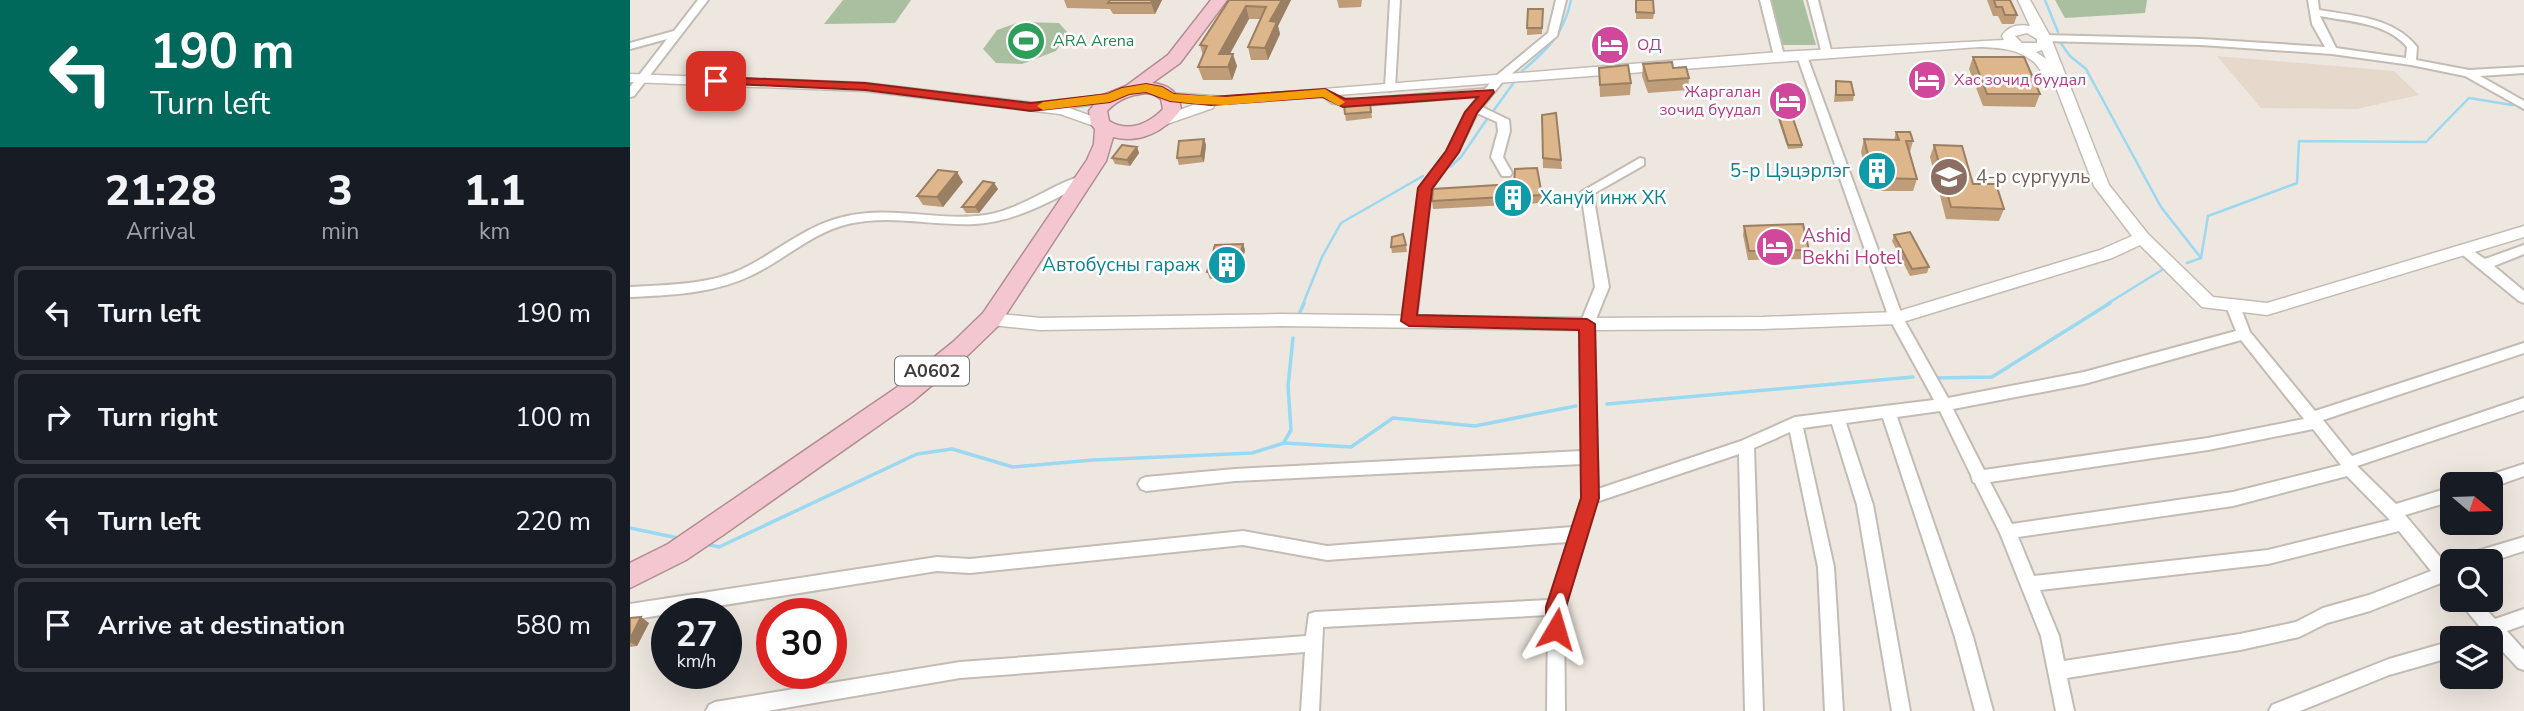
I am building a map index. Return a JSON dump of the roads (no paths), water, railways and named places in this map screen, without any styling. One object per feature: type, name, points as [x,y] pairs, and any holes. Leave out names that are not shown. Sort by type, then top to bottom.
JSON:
[{"type":"highway","points":[[1110,98],[1133,89],[1174,59],[1219,0]]},
{"type":"highway","points":[[1162,121],[1172,109],[1168,95],[1174,59]]},
{"type":"highway","points":[[1133,89],[1157,89],[1168,95]]},
{"type":"highway","name":"A0602","points":[[630,576],[677,552],[714,527],[904,394],[961,348],[990,319],[1090,170],[1103,144],[1098,111],[1110,98]]},
{"type":"highway","name":"A0602","points":[[1102,126],[1125,133],[1138,131],[1162,121]]},
{"type":"highway","name":"A0602","points":[[1090,170],[1138,131]]},
{"type":"street","points":[[1390,88],[1395,0]]},
{"type":"street","points":[[1409,321],[1425,188],[1452,152],[1475,108],[1488,92],[1500,78],[1553,34],[1560,0]]},
{"type":"street","points":[[1765,0],[1779,57]]},
{"type":"street","points":[[1813,0],[1827,54]]},
{"type":"street","points":[[2014,38],[2023,0]]},
{"type":"street","points":[[2023,0],[2043,38],[2102,186],[2142,238],[2208,303],[2267,309],[2524,231]]},
{"type":"street","points":[[630,94],[636,78],[704,1]]},
{"type":"street","points":[[2332,51],[2317,24],[2314,6],[2396,30],[2412,47],[2411,62]]},
{"type":"street","points":[[630,46],[677,33]]},
{"type":"street","points":[[2014,38],[2039,60],[2062,88]]},
{"type":"street","points":[[1168,95],[1226,101],[1979,43],[2014,38],[2034,49],[2039,48],[2043,38]]},
{"type":"street","points":[[2043,38],[2201,42],[2332,51],[2468,73],[2524,70]]},
{"type":"street","points":[[1802,56],[1896,318],[1944,405],[2008,532],[2050,636],[2065,711]]},
{"type":"street","points":[[2468,73],[2520,104]]},
{"type":"street","points":[[636,78],[865,86],[1076,114],[1102,126]]},
{"type":"street","points":[[1325,93],[1336,101],[1355,103],[1488,92]]},
{"type":"street","points":[[1031,107],[1110,98]]},
{"type":"street","points":[[1162,121],[1226,101]]},
{"type":"street","points":[[1475,108],[1503,120],[1504,131],[1497,157],[1506,173]]},
{"type":"street","points":[[1556,711],[1556,607],[1590,498],[1587,324],[1602,287],[1587,192],[1640,162]]},
{"type":"street","points":[[630,292],[708,284],[744,274],[816,231],[844,220],[878,216],[978,220],[1020,208],[1090,170]]},
{"type":"street","points":[[990,319],[1040,324],[1409,321],[1587,324],[1763,323],[1896,318],[2106,254],[2142,238]]},
{"type":"street","points":[[2464,249],[2524,298]]},
{"type":"street","points":[[2484,265],[2524,249]]},
{"type":"street","points":[[2232,306],[2244,334],[2312,420],[2440,565]]},
{"type":"street","points":[[1590,498],[1746,445],[1795,423],[1944,405],[2084,378],[2244,334]]},
{"type":"street","points":[[1978,477],[2208,444],[2312,420],[2524,348]]},
{"type":"street","points":[[2008,532],[2233,499],[2350,466],[2524,404]]},
{"type":"street","points":[[1888,412],[1964,636],[1984,711]]},
{"type":"street","points":[[1837,417],[1865,505],[1901,711]]},
{"type":"street","points":[[1795,423],[1826,567],[1834,711]]},
{"type":"street","points":[[1746,445],[1754,711]]},
{"type":"street","points":[[1146,484],[1235,475],[1590,457]]},
{"type":"street","points":[[2503,477],[2524,470]]},
{"type":"street","points":[[2028,584],[2268,557],[2397,518],[2440,499]]},
{"type":"street","points":[[630,612],[937,564],[970,566],[1243,538],[1327,554],[1579,534]]},
{"type":"street","points":[[2503,550],[2524,544]]},
{"type":"street","points":[[2057,671],[2240,642],[2299,629],[2323,616],[2370,603],[2440,576]]},
{"type":"street","points":[[1310,711],[1315,620],[1556,607]]},
{"type":"street","points":[[2503,626],[2524,617]]},
{"type":"street","points":[[715,711],[960,670],[1314,643]]},
{"type":"street","points":[[2503,647],[2524,662]]},
{"type":"street","points":[[2278,711],[2389,667],[2440,652]]},
{"type":"waterway","points":[[1522,71],[1559,32],[1571,0]]},
{"type":"waterway","points":[[2045,0],[2058,32]]},
{"type":"waterway","points":[[2060,42],[2070,56],[2086,69],[2161,207],[2201,258]]},
{"type":"waterway","points":[[1494,110],[1515,81]]},
{"type":"waterway","points":[[2201,258],[2208,216],[2297,183],[2299,141],[2426,142],[2469,98],[2512,105],[2524,104]]},
{"type":"waterway","points":[[1450,167],[1461,157],[1487,119]]},
{"type":"waterway","points":[[1303,304],[1322,257],[1341,223],[1423,176]]},
{"type":"waterway","points":[[2187,263],[2201,258]]},
{"type":"waterway","points":[[2107,304],[2165,268]]},
{"type":"waterway","points":[[1300,312],[1304,303]]},
{"type":"waterway","points":[[1935,378],[1992,377],[2110,303]]},
{"type":"waterway","points":[[1284,442],[1291,430],[1288,386],[1293,338]]},
{"type":"waterway","points":[[1607,404],[1913,377]]},
{"type":"waterway","points":[[706,544],[719,547],[917,454],[952,449],[1013,467],[1093,460],[1252,453],[1284,443],[1351,447],[1393,418],[1475,426],[1576,406]]},
{"type":"waterway","points":[[630,528],[678,538]]},
{"type":"place","name":"ARA Arena","points":[[1026,41]]},
{"type":"place","name":"ОД","points":[[1610,45]]},
{"type":"place","name":"Хас зочид буудал","points":[[1927,80]]},
{"type":"place","name":"Жаргалан зочид буудал","points":[[1788,101]]},
{"type":"place","name":"5-р Цэцэрлэг","points":[[1877,171]]},
{"type":"place","name":"4-р сургууль","points":[[1949,177]]},
{"type":"place","name":"Хануй инж ХК","points":[[1513,198]]},
{"type":"place","name":"Ashid Bekhi Hotel","points":[[1775,247]]},
{"type":"place","name":"Автобусны гараж","points":[[1227,265]]}]
